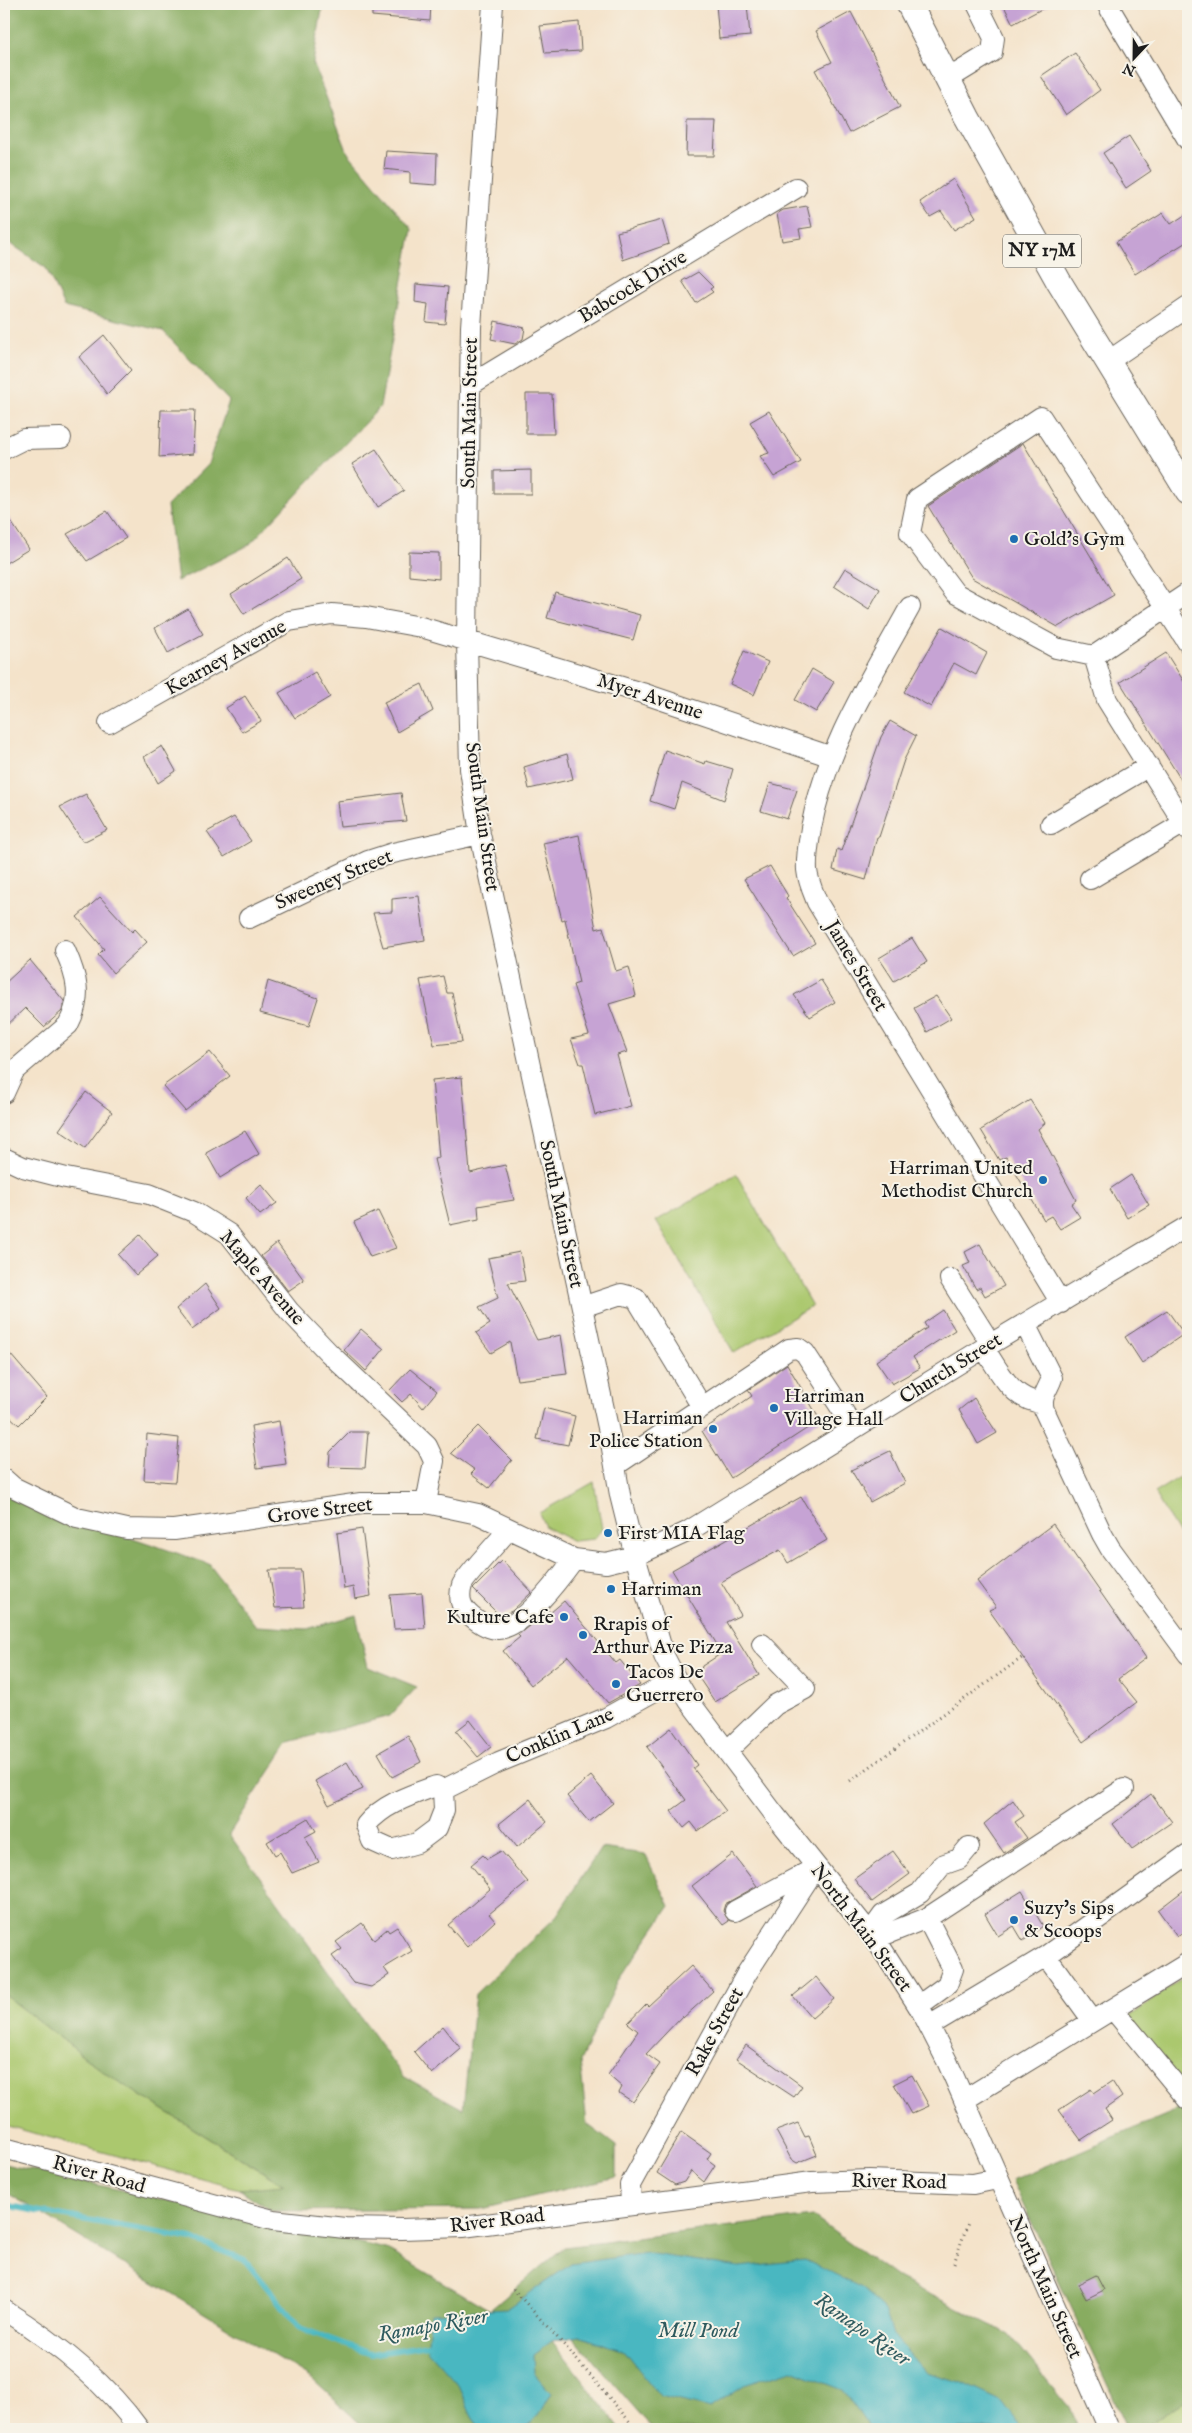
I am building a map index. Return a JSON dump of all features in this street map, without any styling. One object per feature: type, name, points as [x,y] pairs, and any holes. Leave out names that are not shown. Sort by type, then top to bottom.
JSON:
[{"type":"main road","name":"NY 17M","points":[[909,4],[1055,273],[1107,362],[1188,492]]},
{"type":"street","name":"South Main Street","points":[[493,4],[471,327],[467,641],[470,769],[480,834],[616,1465],[620,1495],[635,1556]]},
{"type":"street","points":[[948,79],[992,52],[994,38],[977,4]]},
{"type":"street","points":[[1107,4],[1188,140]]},
{"type":"street","name":"Babcock Drive","points":[[470,385],[796,188]]},
{"type":"street","points":[[1107,362],[1188,306]]},
{"type":"street","points":[[1188,593],[1166,608],[1094,656],[1056,648],[955,593],[910,533],[917,499],[1041,417],[1166,608],[1188,643]]},
{"type":"street","points":[[4,449],[24,439],[61,438]]},
{"type":"street","name":"James Street","points":[[910,607],[846,723],[832,757],[816,801],[808,848],[807,870],[809,884],[817,902],[1060,1303]]},
{"type":"street","name":"Kearney Avenue","points":[[108,723],[289,621],[332,614],[366,617],[421,628],[467,641]]},
{"type":"street","name":"Myer Avenue","points":[[467,641],[642,693],[832,757]]},
{"type":"street","points":[[1090,879],[1186,826],[1108,700],[1094,656]]},
{"type":"street","points":[[1051,824],[1149,766]]},
{"type":"street","name":"Sweeney Street","points":[[249,918],[368,861],[393,853],[480,834]]},
{"type":"street","points":[[4,1093],[14,1071],[68,1025],[73,1017],[77,982],[64,950]]},
{"type":"street","name":"Maple Avenue","points":[[4,1158],[23,1167],[66,1178],[150,1194],[194,1212],[229,1234],[296,1318],[329,1353],[427,1446],[434,1461],[426,1503]]},
{"type":"street","name":"Church Street","points":[[635,1556],[687,1532],[988,1346],[1188,1226]]},
{"type":"street","points":[[950,1279],[1015,1392],[1029,1402],[1042,1403]]},
{"type":"street","points":[[582,1307],[621,1294],[636,1298],[702,1407]]},
{"type":"street","points":[[1026,1324],[1052,1378],[1042,1403],[1110,1548],[1188,1654]]},
{"type":"street","points":[[616,1465],[789,1349],[798,1348],[805,1353],[854,1428]]},
{"type":"street","name":"Grove Street","points":[[4,1479],[14,1487],[78,1518],[127,1529],[174,1530],[361,1503],[426,1503],[478,1514],[574,1560],[612,1563],[635,1556]]},
{"type":"street","points":[[509,1529],[463,1583],[460,1597],[462,1606],[470,1616],[485,1625],[498,1629],[513,1624],[531,1609],[557,1582],[574,1560]]},
{"type":"street","name":"North Main Street","points":[[635,1556],[664,1656],[689,1701],[816,1867],[872,1936],[929,2026],[964,2100],[997,2179],[1110,2429]]},
{"type":"street","points":[[727,1751],[775,1705],[805,1689],[762,1644]]},
{"type":"street","name":"Conklin Lane","points":[[443,1790],[499,1762],[606,1718],[676,1679]]},
{"type":"street","points":[[872,1936],[927,1918],[1124,1789]]},
{"type":"street","points":[[872,1936],[883,1915],[920,1893],[942,1865],[959,1859],[969,1846]]},
{"type":"street","points":[[929,2026],[1046,1956],[1188,1854]]},
{"type":"street","points":[[735,1911],[816,1867]]},
{"type":"street","name":"Rake Street","points":[[630,2204],[630,2185],[747,1972],[816,1867]]},
{"type":"street","points":[[918,2006],[947,1986],[953,1968],[927,1918]]},
{"type":"street","points":[[1046,1956],[1093,2021]]},
{"type":"street","points":[[964,2100],[1188,1963]]},
{"type":"street","points":[[1113,2009],[1188,2100]]},
{"type":"street","name":"River Road","points":[[4,2148],[273,2220],[345,2228],[463,2227],[812,2182],[869,2180],[973,2184],[997,2179]]},
{"type":"street","points":[[4,2310],[72,2357],[125,2409],[139,2429]]},
{"type":"path","points":[[850,1781],[1023,1657]]},
{"type":"path","points":[[954,2263],[968,2223]]},
{"type":"path","points":[[513,2289],[636,2429]]},
{"type":"green space","points":[[4,4],[323,4],[313,63],[348,153],[412,229],[380,407],[249,545],[177,581],[167,506],[208,464],[229,401],[163,331],[64,307],[46,268],[4,239]]},
{"type":"green space","points":[[736,1174],[812,1306],[734,1353],[656,1221]]},
{"type":"green space","points":[[1188,1472],[1188,1549],[1154,1493]]},
{"type":"green space","points":[[594,1482],[602,1529],[594,1539],[573,1541],[545,1527],[539,1513]]},
{"type":"green space","points":[[4,1494],[209,1564],[256,1626],[307,1629],[356,1615],[368,1667],[417,1687],[390,1716],[289,1742],[229,1834],[403,2076],[463,2109],[475,1994],[555,1918],[601,1848],[645,1854],[670,1906],[619,1979],[580,2061],[587,2124],[616,2146],[616,2177],[481,2209],[272,2211],[239,2189],[284,2185],[108,2075],[4,1994]]},
{"type":"green space","points":[[1188,1974],[1188,2111],[1129,2017]]},
{"type":"green space","points":[[4,1994],[108,2075],[285,2186],[239,2189],[4,2125]]},
{"type":"green space","points":[[1185,2107],[1188,2111],[1188,2398],[1142,2429],[1128,2429],[1012,2180]]},
{"type":"green space","points":[[4,2164],[386,2249],[490,2310],[564,2247],[812,2216],[896,2277],[1010,2335],[1069,2407],[1079,2429],[653,2429],[573,2337],[552,2341],[621,2429],[366,2429],[312,2379],[4,2191]]},
{"type":"green space","points":[[1188,2398],[1188,2429],[1142,2429]]},
{"type":"water","name":"Mill Pond","points":[[646,2253],[739,2267],[805,2260],[862,2288],[885,2310],[893,2335],[925,2372],[960,2382],[1001,2401],[1022,2429],[870,2429],[843,2390],[792,2370],[744,2385],[710,2408],[660,2396],[624,2351],[579,2336],[552,2341],[533,2355],[534,2373],[551,2393],[538,2415],[528,2426],[516,2430],[494,2430],[476,2425],[458,2385],[427,2350],[431,2313],[507,2309],[571,2264]]},
{"type":"building","points":[[372,4],[431,4],[430,21],[372,16]]},
{"type":"building","points":[[716,4],[747,4],[750,36],[719,39]]},
{"type":"building","points":[[1003,4],[1051,4],[1013,24]]},
{"type":"building","points":[[851,12],[900,107],[849,133],[815,70],[832,62],[816,31]]},
{"type":"building","points":[[579,22],[581,51],[545,53],[540,26]]},
{"type":"building","points":[[1075,53],[1100,90],[1066,115],[1041,76]]},
{"type":"building","points":[[687,121],[716,121],[714,156],[686,156]]},
{"type":"building","points":[[1129,136],[1151,171],[1126,188],[1103,153]]},
{"type":"building","points":[[386,151],[437,154],[436,185],[410,183],[410,172],[384,169]]},
{"type":"building","points":[[953,179],[976,217],[954,230],[941,211],[930,217],[920,202]]},
{"type":"building","points":[[807,206],[812,227],[799,229],[801,238],[782,241],[777,214],[783,210]]},
{"type":"building","points":[[1163,213],[1171,224],[1188,213],[1188,241],[1135,274],[1116,242]]},
{"type":"building","points":[[662,220],[669,244],[623,260],[617,232]]},
{"type":"building","points":[[698,272],[713,287],[710,289],[713,292],[696,303],[682,281]]},
{"type":"building","points":[[416,284],[448,287],[445,324],[426,322],[428,304],[415,302]]},
{"type":"building","points":[[495,321],[525,328],[523,339],[515,344],[491,339]]},
{"type":"building","points":[[104,335],[131,370],[107,394],[79,357]]},
{"type":"building","points":[[526,394],[552,394],[554,434],[526,434]]},
{"type":"building","points":[[161,410],[195,410],[193,454],[159,457]]},
{"type":"building","points":[[769,411],[801,462],[774,477],[760,456],[769,453],[750,422]]},
{"type":"building","name":"Gold's Gym","points":[[1023,443],[1114,595],[1058,627],[972,578],[928,506]]},
{"type":"building","points":[[376,449],[404,491],[378,507],[352,464]]},
{"type":"building","points":[[531,470],[531,494],[494,494],[494,471]]},
{"type":"building","points":[[4,511],[29,549],[4,564]]},
{"type":"building","points":[[107,511],[126,538],[87,561],[67,534]]},
{"type":"building","points":[[409,552],[439,553],[439,579],[409,576]]},
{"type":"building","points":[[288,558],[301,579],[244,614],[231,594]]},
{"type":"building","points":[[845,568],[880,589],[869,609],[834,586]]},
{"type":"building","points":[[555,592],[640,615],[633,640],[547,618]]},
{"type":"building","points":[[188,609],[203,634],[168,653],[155,628]]},
{"type":"building","points":[[942,627],[987,653],[976,675],[954,663],[931,707],[904,692]]},
{"type":"building","points":[[744,651],[768,662],[754,695],[730,684]]},
{"type":"building","points":[[1166,653],[1188,688],[1188,791],[1120,682]]},
{"type":"building","points":[[812,669],[834,682],[816,712],[795,700]]},
{"type":"building","points":[[315,672],[330,697],[295,718],[279,693]]},
{"type":"building","points":[[422,684],[433,711],[397,732],[384,702]]},
{"type":"building","points":[[245,696],[261,721],[242,732],[226,708]]},
{"type":"building","points":[[890,721],[916,736],[904,760],[879,837],[877,837],[866,880],[833,870],[837,849],[841,851],[881,737]]},
{"type":"building","points":[[162,746],[176,771],[158,783],[144,757]]},
{"type":"building","points":[[665,750],[705,764],[706,761],[733,769],[724,800],[682,783],[674,809],[650,801]]},
{"type":"building","points":[[567,754],[573,779],[529,789],[524,767]]},
{"type":"building","points":[[770,783],[797,790],[787,819],[761,811]]},
{"type":"building","points":[[401,793],[406,821],[340,827],[337,801]]},
{"type":"building","points":[[86,794],[107,830],[83,842],[60,807]]},
{"type":"building","points":[[234,817],[251,841],[224,857],[207,832]]},
{"type":"building","points":[[579,835],[596,929],[603,927],[616,971],[629,967],[636,996],[609,1004],[627,1052],[617,1055],[631,1106],[595,1115],[583,1064],[580,1064],[571,1039],[589,1035],[573,985],[579,983],[565,919],[562,920],[543,843]]},
{"type":"building","points":[[770,866],[788,896],[786,898],[815,943],[793,956],[744,879]]},
{"type":"building","points":[[419,896],[425,940],[383,947],[373,913],[392,912],[392,899]]},
{"type":"building","points":[[100,897],[132,932],[135,929],[147,942],[113,973],[98,955],[104,949],[77,917]]},
{"type":"building","points":[[912,938],[927,962],[894,981],[879,958]]},
{"type":"building","points":[[30,960],[64,1001],[62,1011],[44,1027],[25,1008],[4,1028],[4,984]]},
{"type":"building","points":[[443,976],[447,993],[452,993],[462,1042],[434,1045],[420,980]]},
{"type":"building","points":[[821,980],[835,1002],[810,1017],[794,995]]},
{"type":"building","points":[[268,981],[318,998],[309,1026],[260,1013]]},
{"type":"building","points":[[936,996],[951,1018],[927,1032],[914,1008]]},
{"type":"building","points":[[210,1052],[230,1076],[185,1111],[163,1086]]},
{"type":"building","points":[[462,1077],[470,1173],[505,1165],[514,1200],[478,1206],[479,1219],[450,1225],[434,1159],[439,1158],[432,1080]]},
{"type":"building","points":[[86,1092],[112,1112],[85,1148],[59,1130]]},
{"type":"building","name":"Harriman United Methodist Church","points":[[1030,1100],[1045,1123],[1038,1129],[1076,1200],[1071,1204],[1080,1217],[1060,1229],[1051,1216],[1044,1220],[1006,1157],[999,1160],[981,1130]]},
{"type":"building","points":[[245,1131],[259,1154],[220,1178],[206,1153]]},
{"type":"building","points":[[1131,1175],[1149,1205],[1127,1218],[1110,1189]]},
{"type":"building","points":[[261,1184],[277,1203],[260,1215],[246,1198]]},
{"type":"building","points":[[378,1211],[396,1248],[370,1257],[354,1222]]},
{"type":"building","points":[[140,1235],[158,1256],[136,1275],[118,1255]]},
{"type":"building","points":[[277,1243],[304,1280],[288,1291],[261,1256]]},
{"type":"building","points":[[980,1244],[1004,1286],[985,1296],[980,1287],[976,1289],[963,1266],[970,1263],[965,1252]]},
{"type":"building","points":[[520,1252],[525,1281],[508,1283],[537,1340],[561,1335],[567,1374],[517,1380],[510,1342],[491,1353],[476,1333],[490,1324],[479,1307],[498,1298],[488,1258]]},
{"type":"building","points":[[205,1284],[221,1308],[192,1330],[176,1309]]},
{"type":"building","points":[[943,1310],[955,1330],[913,1357],[920,1368],[892,1384],[876,1361],[927,1328],[924,1323]]},
{"type":"building","points":[[1167,1310],[1184,1334],[1142,1363],[1125,1337]]},
{"type":"building","points":[[361,1329],[384,1349],[366,1371],[344,1350]]},
{"type":"building","points":[[4,1347],[47,1397],[19,1425],[4,1411]]},
{"type":"building","name":"Harriman Village Hall","points":[[787,1364],[820,1420],[731,1478],[702,1431],[752,1396],[748,1390]]},
{"type":"building","points":[[410,1369],[437,1391],[423,1408],[411,1394],[402,1402],[390,1390]]},
{"type":"building","points":[[974,1398],[997,1433],[978,1444],[959,1410]]},
{"type":"building","points":[[544,1408],[575,1416],[568,1445],[537,1439]]},
{"type":"building","points":[[279,1421],[286,1464],[257,1468],[251,1426]]},
{"type":"building","points":[[478,1426],[512,1460],[489,1488],[471,1474],[475,1470],[451,1453]]},
{"type":"building","points":[[350,1432],[368,1432],[365,1468],[329,1467],[330,1452]]},
{"type":"building","points":[[147,1434],[179,1438],[175,1482],[144,1480]]},
{"type":"building","points":[[890,1451],[905,1483],[870,1502],[851,1470]]},
{"type":"building","points":[[801,1497],[827,1540],[788,1563],[780,1550],[721,1582],[741,1615],[726,1622],[759,1675],[715,1702],[699,1678],[702,1666],[722,1653],[672,1570]]},
{"type":"building","points":[[1053,1524],[1146,1658],[1118,1679],[1137,1702],[1083,1742],[989,1610],[996,1607],[977,1581]]},
{"type":"building","points":[[362,1529],[371,1596],[355,1599],[353,1587],[344,1589],[337,1533]]},
{"type":"building","points":[[502,1560],[532,1592],[512,1611],[500,1616],[473,1589]]},
{"type":"building","points":[[269,1570],[301,1570],[304,1607],[275,1608]]},
{"type":"building","points":[[422,1593],[425,1628],[394,1629],[390,1595]]},
{"type":"building","points":[[564,1601],[616,1663],[620,1660],[640,1685],[608,1703],[568,1656],[531,1685],[503,1651],[520,1637],[518,1635],[548,1610],[550,1613]]},
{"type":"building","points":[[470,1720],[491,1747],[478,1757],[456,1731]]},
{"type":"building","points":[[671,1728],[697,1765],[693,1768],[726,1811],[698,1831],[691,1822],[684,1828],[671,1811],[686,1800],[647,1747]]},
{"type":"building","points":[[408,1736],[421,1762],[392,1777],[378,1753]]},
{"type":"building","points":[[347,1762],[363,1789],[329,1805],[315,1781]]},
{"type":"building","points":[[591,1776],[613,1803],[589,1822],[567,1796]]},
{"type":"building","points":[[1151,1794],[1172,1822],[1132,1849],[1113,1824]]},
{"type":"building","points":[[530,1799],[547,1822],[517,1847],[499,1824]]},
{"type":"building","points":[[1013,1800],[1024,1816],[1015,1822],[1027,1838],[1004,1853],[984,1824]]},
{"type":"building","points":[[308,1818],[316,1831],[305,1837],[319,1862],[292,1873],[280,1852],[275,1855],[267,1842]]},
{"type":"building","points":[[501,1851],[528,1882],[489,1914],[495,1921],[467,1947],[448,1925],[490,1889],[471,1865],[483,1855],[487,1859]]},
{"type":"building","points":[[893,1851],[910,1874],[872,1902],[854,1879]]},
{"type":"building","points":[[733,1854],[757,1886],[725,1904],[723,1911],[729,1921],[723,1925],[692,1886]]},
{"type":"building","points":[[1188,1887],[1188,1929],[1177,1936],[1158,1910]]},
{"type":"building","name":"Suzy's Sips & Scoops","points":[[1022,1891],[1043,1926],[1023,1941],[1014,1926],[998,1936],[985,1914]]},
{"type":"building","points":[[362,1923],[374,1940],[387,1929],[389,1932],[397,1927],[412,1951],[384,1968],[389,1975],[371,1987],[353,1983],[332,1956],[342,1949],[336,1942]]},
{"type":"building","points":[[691,1966],[713,1991],[683,2018],[682,2016],[646,2054],[660,2064],[633,2102],[619,2093],[622,2087],[608,2075],[638,2031],[628,2023],[646,2004],[648,2006]]},
{"type":"building","points":[[816,1977],[834,1999],[812,2018],[793,1996]]},
{"type":"building","points":[[443,2026],[461,2049],[432,2074],[414,2052]]},
{"type":"building","points":[[746,2045],[802,2086],[794,2097],[736,2059]]},
{"type":"building","points":[[912,2075],[929,2106],[911,2114],[894,2084]]},
{"type":"building","points":[[1112,2081],[1122,2097],[1105,2109],[1112,2120],[1081,2140],[1059,2110],[1091,2089],[1094,2093]]},
{"type":"building","points":[[798,2123],[805,2137],[809,2136],[817,2155],[797,2163],[791,2159],[776,2131]]},
{"type":"building","points":[[681,2132],[711,2153],[707,2159],[715,2165],[704,2182],[691,2171],[684,2182],[675,2185],[657,2173]]},
{"type":"building","points":[[1096,2275],[1104,2290],[1086,2299],[1078,2284]]},
{"type":"waterway","name":"Ramapo River","points":[[4,2205],[192,2239],[245,2260],[300,2328],[371,2354],[434,2344]]},
{"type":"place","name":"Gold's Gym","points":[[1014,539]]},
{"type":"place","name":"Harriman United Methodist Church","points":[[1043,1180]]},
{"type":"place","name":"Harriman Village Hall","points":[[774,1408]]},
{"type":"place","name":"Harriman Police Station","points":[[713,1429]]},
{"type":"place","name":"First MIA Flag","points":[[608,1533]]},
{"type":"place","name":"Harriman","points":[[611,1589]]},
{"type":"place","name":"Kulture Cafe","points":[[564,1617]]},
{"type":"place","name":"Rrapis of Arthur Ave Pizza","points":[[583,1635]]},
{"type":"place","name":"Tacos De Guerrero","points":[[616,1684]]},
{"type":"place","name":"Suzy's Sips & Scoops","points":[[1014,1920]]}]
